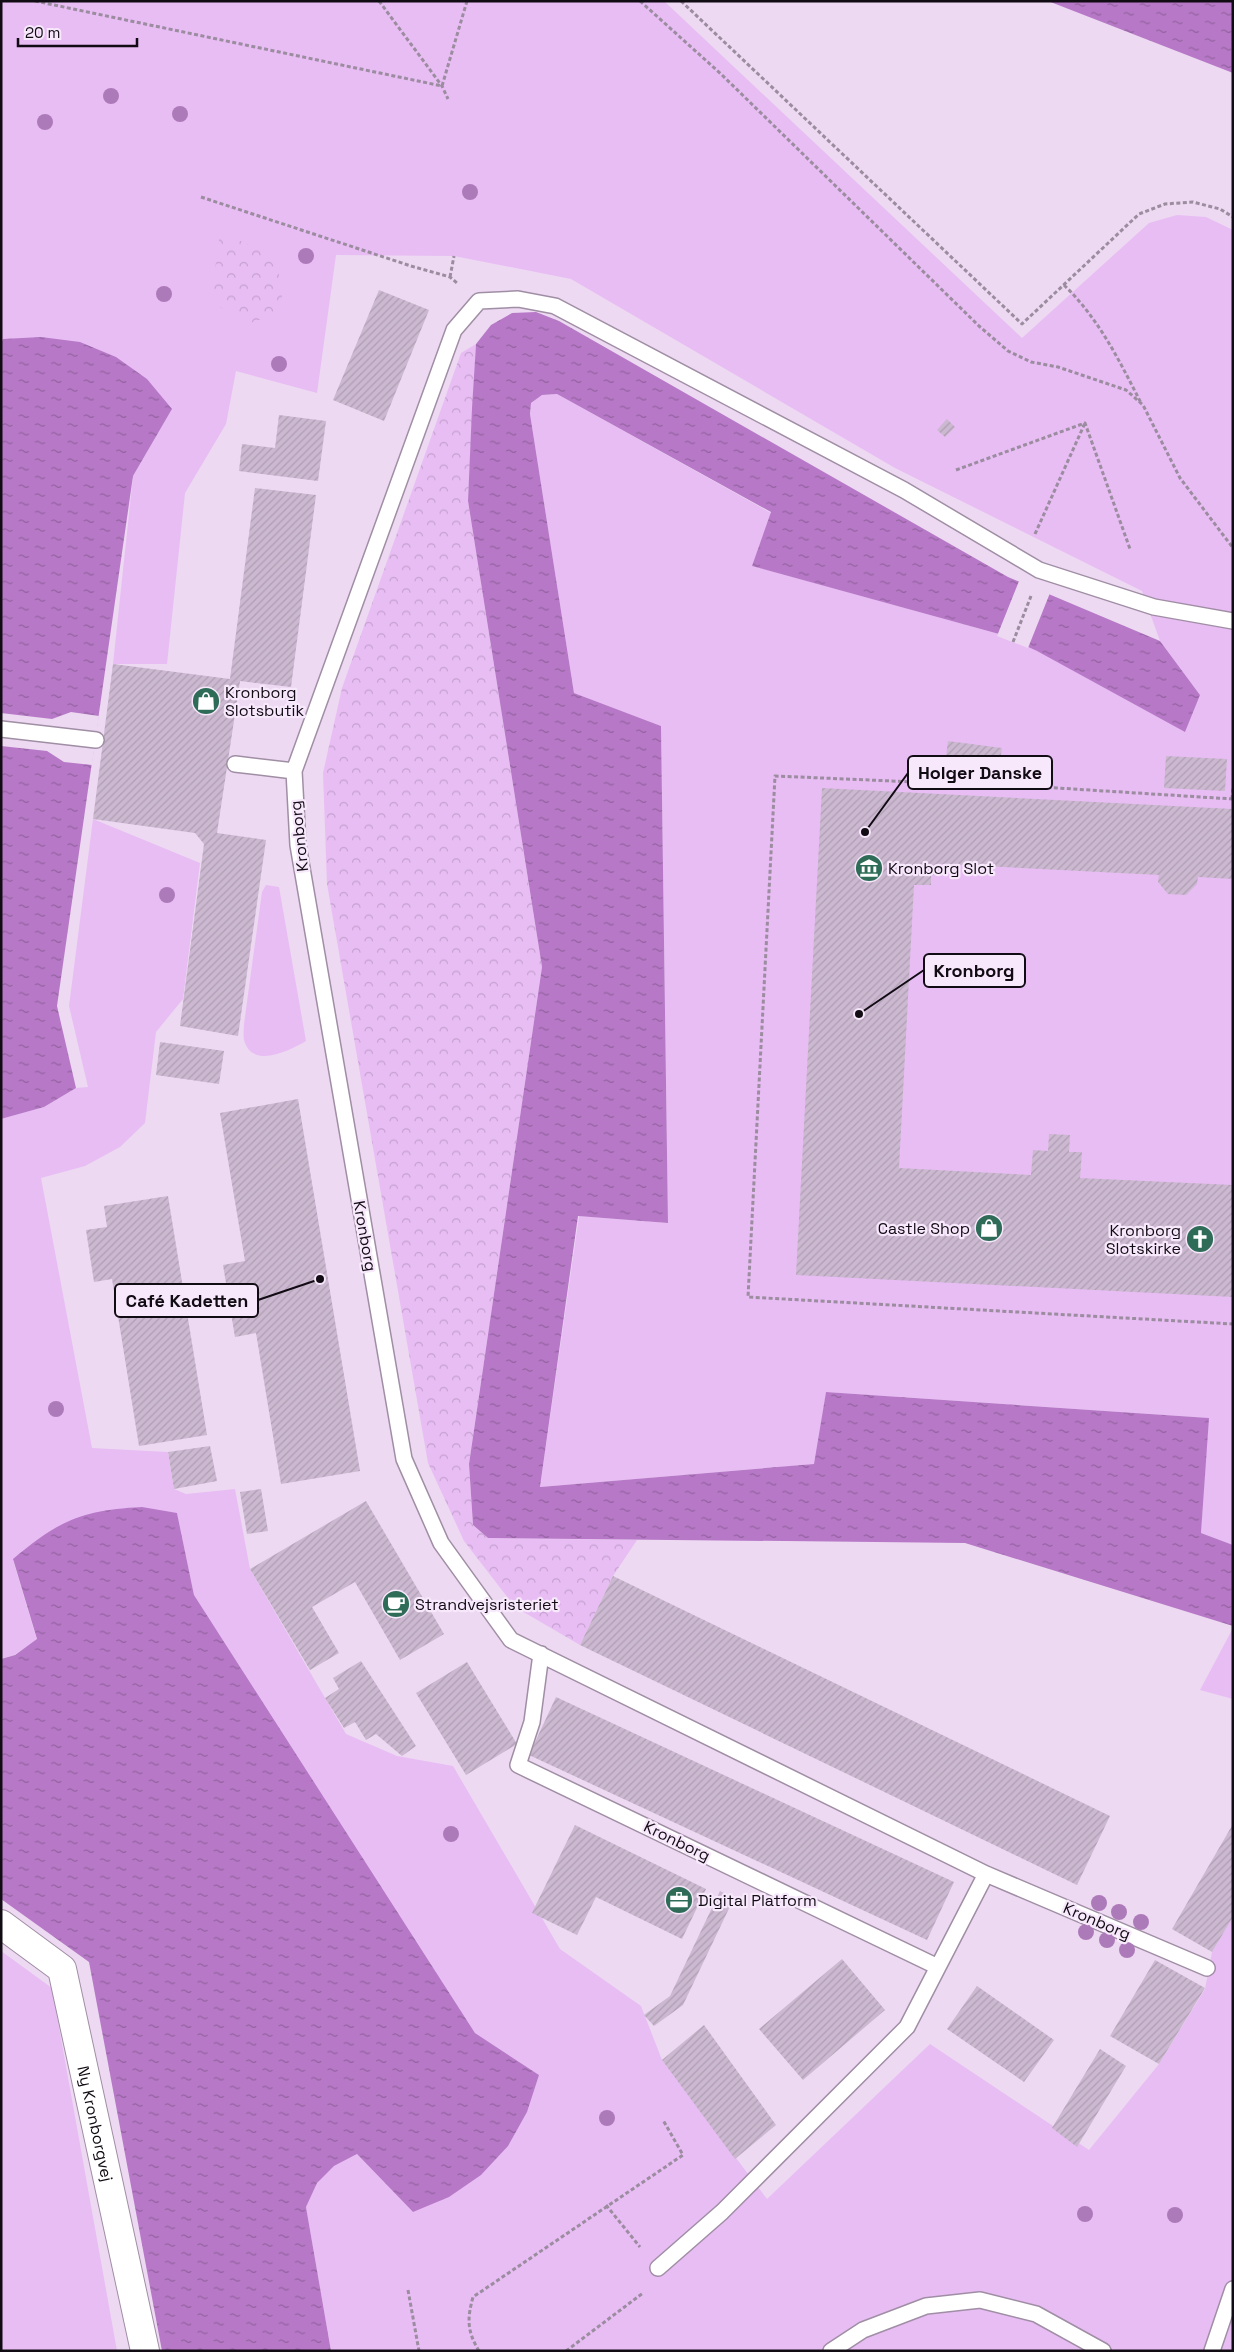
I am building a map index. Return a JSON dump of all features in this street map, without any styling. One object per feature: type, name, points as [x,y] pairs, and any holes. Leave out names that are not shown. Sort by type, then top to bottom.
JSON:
[{"type":"street","name":"Ny Kronborgvej","points":[[1,1924],[62,1969],[144,2345]]},
{"type":"lane","points":[[235,764],[294,771],[454,330],[479,301],[518,299],[555,306],[904,490],[1039,570],[1154,607],[1233,621]]},
{"type":"lane","points":[[1,729],[96,740]]},
{"type":"lane","name":"Kronborg","points":[[294,771],[298,844],[404,1460],[440,1542],[511,1640],[986,1874],[1207,1968]]},
{"type":"lane","name":"Kronborg","points":[[541,1654],[532,1722],[518,1765],[938,1967]]},
{"type":"lane","points":[[658,2268],[722,2212],[907,2027],[986,1874]]},
{"type":"lane","points":[[1212,2351],[1233,2289]]},
{"type":"lane","points":[[831,2351],[863,2330],[926,2306],[980,2300],[1036,2314],[1103,2351]]},
{"type":"path","points":[[35,1],[442,86]]},
{"type":"path","points":[[379,1],[442,86],[448,99]]},
{"type":"path","points":[[442,86],[467,1]]},
{"type":"path","points":[[640,1],[721,74],[979,326],[1008,351],[1031,362],[1058,366],[1126,390],[1143,405]]},
{"type":"path","points":[[681,1],[1022,324],[1139,214],[1165,204],[1193,202],[1220,209],[1233,217]]},
{"type":"path","points":[[201,197],[450,277],[479,301]]},
{"type":"path","points":[[450,277],[454,256]]},
{"type":"path","points":[[1064,285],[1085,306],[1104,332],[1180,478],[1233,548]]},
{"type":"path","points":[[1024,560],[1085,423]]},
{"type":"path","points":[[956,470],[1085,423]]},
{"type":"path","points":[[1085,423],[1130,549]]},
{"type":"path","points":[[1013,642],[1034,587]]},
{"type":"path","points":[[1233,787],[1232,799],[1057,788],[775,776],[748,1297],[1233,1324]]},
{"type":"path","points":[[478,2350],[472,2337],[468,2317],[473,2298],[606,2205],[683,2155],[663,2120]]},
{"type":"path","points":[[566,2351],[648,2289],[658,2268],[606,2205]]},
{"type":"path","points":[[408,2290],[419,2351]]},
{"type":"green space","points":[[1,1],[664,1],[1022,338],[1149,223],[1177,215],[1206,217],[1233,230],[1233,1545],[1201,1533],[1208,1418],[826,1392],[815,1464],[540,1487],[579,1216],[668,1223],[661,726],[574,693],[530,414],[531,403],[542,395],[557,394],[771,513],[753,566],[999,634],[1037,651],[1200,695],[1160,641],[1142,591],[895,468],[571,279],[454,256],[336,255],[317,393],[236,371],[226,424],[185,493],[167,664],[113,664],[133,476],[172,409],[3,339],[1,343]]},
{"type":"green space","points":[[220,232],[275,256],[282,289],[282,313],[244,325],[211,300]]},
{"type":"green space","points":[[476,344],[468,501],[542,967],[469,1464],[473,1525],[488,1538],[637,1540],[613,1576],[580,1645],[515,1607],[464,1541],[428,1463],[327,884],[323,773],[342,688],[461,353]]},
{"type":"green space","points":[[93,819],[200,863],[183,999],[156,1032],[145,1123],[120,1147],[85,1166],[41,1178],[92,1448],[168,1452],[174,1489],[186,1494],[235,1489],[250,1569],[346,1734],[397,1756],[453,1766],[560,1949],[641,2006],[662,2060],[767,2199],[930,2044],[1089,2150],[1159,2064],[1205,1989],[1212,1952],[1233,1917],[1233,2351],[331,2351],[306,2207],[316,2183],[334,2166],[357,2154],[413,2212],[539,2075],[475,2033],[194,1595],[177,1513],[13,1560],[37,1640],[14,1655],[1,1659],[1,1119],[44,1107],[76,1088],[88,1087],[69,1006]]},
{"type":"green space","points":[[266,885],[279,887],[306,1041],[282,1053],[263,1056],[255,1054],[248,1049],[244,1040],[244,1024],[262,892]]},
{"type":"green space","points":[[1233,1628],[1233,1699],[1200,1690]]},
{"type":"green space","points":[[1,1951],[52,1988],[117,2351],[1,2351]]},
{"type":"water","points":[[1048,1],[1233,1],[1233,73]]},
{"type":"water","points":[[536,312],[559,321],[1008,577],[1160,641],[1200,695],[1185,732],[1037,651],[999,634],[752,566],[771,512],[557,394],[542,395],[531,403],[530,414],[574,693],[661,726],[668,1223],[578,1216],[540,1487],[814,1464],[826,1392],[1209,1418],[1201,1533],[1233,1545],[1233,1626],[965,1543],[488,1538],[473,1525],[469,1464],[542,967],[468,501],[472,408],[476,344],[491,325],[512,313]]},
{"type":"water","points":[[41,337],[80,342],[116,357],[147,379],[172,409],[133,476],[57,1006],[76,1088],[44,1107],[1,1119],[1,343],[3,339]]},
{"type":"water","points":[[142,1507],[177,1513],[194,1595],[475,2033],[539,2075],[527,2112],[508,2146],[481,2175],[449,2197],[413,2212],[357,2154],[334,2166],[317,2183],[306,2207],[331,2351],[162,2351],[89,1962],[1,1899],[1,1659],[15,1655],[37,1639],[13,1559],[44,1535],[72,1520],[103,1511]]},
{"type":"pier","points":[[1019,581],[1050,593],[1028,648],[997,636]]},
{"type":"pier","points":[[71,712],[99,716],[92,765],[64,762],[47,751],[1,746],[1,713],[52,719]]},
{"type":"building","points":[[379,290],[429,310],[384,421],[333,400]]},
{"type":"building","points":[[279,415],[326,421],[318,481],[239,471],[242,444],[275,448]]},
{"type":"building","points":[[947,419],[955,427],[945,437],[937,430]]},
{"type":"building","points":[[255,488],[316,495],[291,687],[240,681],[217,833],[266,840],[238,1036],[180,1026],[204,844],[195,833],[93,819],[113,664],[230,679]]},
{"type":"building","points":[[948,741],[1002,748],[997,780],[944,772]]},
{"type":"building","points":[[1166,756],[1227,759],[1225,791],[1164,788]]},
{"type":"building","points":[[822,788],[1233,809],[1233,879],[1198,877],[1197,884],[1186,895],[1168,894],[1158,882],[1159,875],[942,864],[941,876],[931,875],[931,885],[914,885],[899,1168],[1031,1175],[1033,1150],[1048,1151],[1049,1134],[1070,1135],[1069,1152],[1082,1152],[1080,1178],[1233,1185],[1233,1297],[796,1275]]},
{"type":"building","points":[[160,1042],[224,1051],[219,1084],[156,1075]]},
{"type":"building","points":[[298,1099],[360,1471],[281,1484],[256,1333],[235,1337],[223,1265],[245,1261],[220,1113]]},
{"type":"building","points":[[168,1196],[207,1435],[139,1446],[112,1279],[94,1282],[86,1230],[107,1227],[104,1206]]},
{"type":"building","points":[[210,1446],[217,1481],[174,1489],[168,1452]]},
{"type":"building","points":[[261,1489],[268,1531],[247,1534],[240,1492]]},
{"type":"building","points":[[366,1501],[444,1634],[400,1660],[355,1582],[312,1607],[339,1653],[310,1670],[250,1569]]},
{"type":"building","points":[[613,1576],[1110,1816],[1077,1885],[580,1645]]},
{"type":"building","points":[[361,1661],[416,1746],[402,1756],[376,1734],[366,1740],[355,1722],[344,1728],[325,1698],[339,1689],[333,1678]]},
{"type":"building","points":[[467,1662],[517,1744],[466,1775],[416,1693]]},
{"type":"building","points":[[556,1697],[954,1882],[927,1940],[529,1755]]},
{"type":"building","points":[[1233,1824],[1233,1917],[1212,1952],[1172,1929]]},
{"type":"building","points":[[575,1825],[706,1889],[682,1939],[596,1897],[577,1935],[532,1913]]},
{"type":"building","points":[[720,1891],[734,1898],[683,2005],[654,2026],[644,2015],[670,1996]]},
{"type":"building","points":[[842,1959],[885,2010],[803,2080],[759,2029]]},
{"type":"building","points":[[1155,1960],[1205,1988],[1159,2064],[1110,2036]]},
{"type":"building","points":[[977,1986],[1054,2040],[1024,2082],[947,2029]]},
{"type":"building","points":[[704,2025],[776,2125],[735,2159],[662,2060]]},
{"type":"building","points":[[1100,2049],[1126,2066],[1077,2147],[1052,2128]]},
{"type":"place","name":"Kronborg Slotsbutik","points":[[206,701]]},
{"type":"place","name":"Holger Danske","points":[[865,832]]},
{"type":"place","name":"Kronborg Slot","points":[[869,868]]},
{"type":"place","name":"Kronborg","points":[[859,1014]]},
{"type":"place","name":"Castle Shop","points":[[989,1228]]},
{"type":"place","name":"Kronborg Slotskirke","points":[[1200,1239]]},
{"type":"place","name":"Café Kadetten","points":[[320,1279]]},
{"type":"place","name":"Strandvejsristeriet","points":[[396,1604]]},
{"type":"place","name":"Digital Platform","points":[[679,1900]]}]
